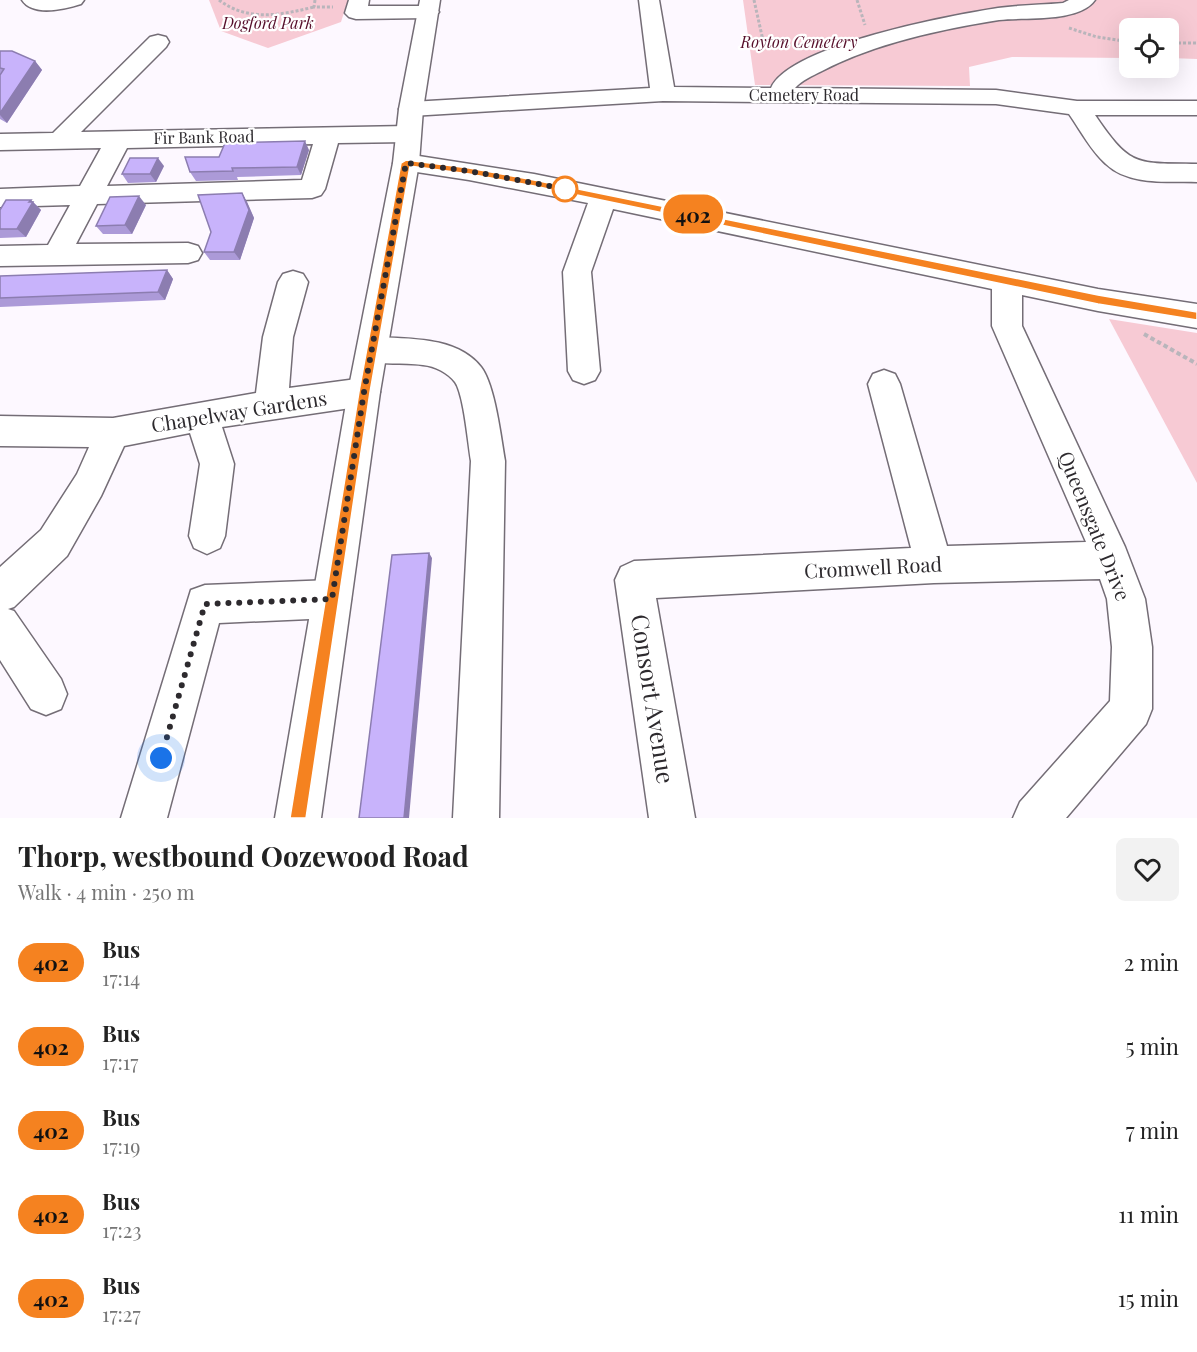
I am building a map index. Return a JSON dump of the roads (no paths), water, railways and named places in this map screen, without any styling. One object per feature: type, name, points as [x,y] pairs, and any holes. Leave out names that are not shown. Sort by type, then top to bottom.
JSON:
[{"type":"street","points":[[32,0],[45,5],[63,4],[74,0]]},
{"type":"street","points":[[649,0],[663,94]]},
{"type":"street","points":[[780,95],[785,83],[794,76],[841,52],[885,38],[999,14],[1067,9],[1085,0]]},
{"type":"street","points":[[298,818],[364,392],[373,350],[429,6],[357,7]]},
{"type":"street","points":[[60,141],[80,117],[131,71],[158,42]]},
{"type":"street","name":"Cemetery Road","points":[[408,135],[663,94],[996,97],[1077,108],[1197,108]]},
{"type":"street","points":[[1077,108],[1115,159],[1125,165],[1151,171],[1197,173]]},
{"type":"street","points":[[0,198],[312,189],[328,135]]},
{"type":"street","points":[[408,135],[469,171],[604,196],[1146,309],[1197,316]]},
{"type":"street","name":"Fir Bank Road","points":[[0,142],[408,135]]},
{"type":"street","points":[[56,255],[119,139]]},
{"type":"street","points":[[584,371],[577,272],[604,196]]},
{"type":"street","points":[[0,256],[188,253]]},
{"type":"street","name":"Queensgate Drive","points":[[1006,281],[1007,326],[1112,560],[1126,599],[1132,647],[1131,709],[1036,818]]},
{"type":"street","points":[[271,404],[278,337],[293,282]]},
{"type":"street","points":[[373,350],[424,352],[451,360],[470,376],[479,406],[488,461],[476,818]]},
{"type":"street","points":[[884,384],[934,565]]},
{"type":"street","name":"Chapelway Gardens","points":[[0,431],[113,433],[271,404],[364,392]]},
{"type":"street","points":[[202,417],[217,464],[207,536]]},
{"type":"street","points":[[0,593],[54,543],[89,485],[113,433]]},
{"type":"street","name":"Cromwell Road","points":[[634,580],[934,565],[1112,560]]},
{"type":"street","name":"Consort Avenue","points":[[634,580],[672,818]]},
{"type":"street","points":[[144,818],[205,604],[332,599]]},
{"type":"street","points":[[0,625],[46,694]]},
{"type":"park label","name":"Dogford Park","points":[[268,23]]},
{"type":"park label","name":"Royton Cemetery","points":[[799,42]]}]
